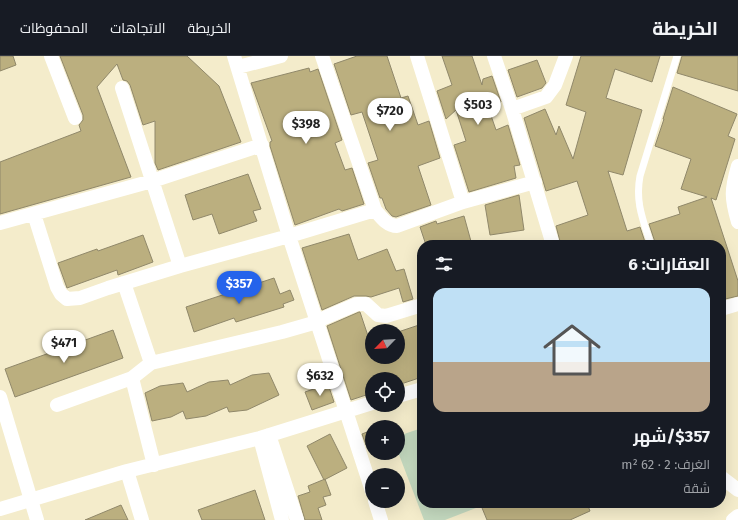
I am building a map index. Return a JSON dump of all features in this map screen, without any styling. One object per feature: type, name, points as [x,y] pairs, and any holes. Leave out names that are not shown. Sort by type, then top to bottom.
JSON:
[{"type":"street","points":[[51,56],[75,118]]},
{"type":"street","points":[[281,56],[236,61],[289,236],[365,469]]},
{"type":"street","points":[[322,56],[375,210],[386,222],[397,226],[463,202],[535,182]]},
{"type":"street","points":[[416,56],[463,202]]},
{"type":"street","points":[[494,56],[535,182],[552,240]]},
{"type":"street","points":[[512,109],[546,97],[556,85],[566,56]]},
{"type":"street","points":[[122,88],[180,266]]},
{"type":"street","points":[[0,223],[152,181],[262,146]]},
{"type":"street","points":[[738,166],[732,192],[732,199],[738,222]]},
{"type":"street","points":[[34,214],[57,287],[63,297],[71,299],[80,298],[180,266],[289,236],[375,210]]},
{"type":"street","points":[[124,283],[151,363]]},
{"type":"street","points":[[57,405],[132,378],[151,363],[282,332],[361,303],[366,304],[378,315],[386,316],[417,307]]},
{"type":"street","points":[[726,308],[738,304]]},
{"type":"street","points":[[132,378],[154,465]]},
{"type":"street","points":[[405,394],[417,390]]},
{"type":"street","points":[[0,397],[30,501],[37,520]]},
{"type":"street","points":[[0,509],[127,471],[265,436],[365,405]]},
{"type":"street","points":[[265,436],[282,520]]},
{"type":"street","points":[[265,436],[297,520]]},
{"type":"street","points":[[127,471],[142,520]]},
{"type":"street","points":[[726,481],[738,490]]},
{"type":"street","points":[[377,508],[381,520]]},
{"type":"street","points":[[733,520],[738,516]]},
{"type":"lane","points":[[649,240],[639,206],[637,188],[677,56]]},
{"type":"green space","points":[[417,430],[417,502],[401,460],[405,460],[405,434]]},
{"type":"green space","points":[[419,508],[476,508],[445,520],[424,520]]},
{"type":"building","points":[[0,56],[13,56],[16,65],[0,71]]},
{"type":"building","points":[[60,56],[187,56],[219,86],[241,142],[158,170],[155,163],[155,121],[143,125],[130,85],[127,81],[123,80],[117,64],[97,87],[131,177],[0,214],[0,162],[81,131],[79,125],[83,120],[83,115]]},
{"type":"building","points":[[357,56],[387,56],[401,98],[408,96],[418,125],[429,121],[440,158],[418,166],[431,205],[396,217],[392,216],[386,209],[382,198],[380,198],[368,163],[378,160],[362,112],[351,115],[334,64]]},
{"type":"building","points":[[442,56],[472,56],[482,85],[483,79],[492,76],[501,102],[488,107],[496,130],[508,125],[520,165],[514,166],[516,178],[469,192],[454,145],[466,141],[456,110],[446,119],[437,91],[452,85]]},
{"type":"building","points":[[581,56],[660,56],[652,82],[615,69],[606,98],[642,110],[623,175],[608,171],[627,231],[640,227],[644,240],[560,240],[556,226],[588,215],[577,181],[546,191],[524,118],[545,109],[556,135],[559,126],[573,159],[586,112],[566,105]]},
{"type":"building","points":[[682,56],[738,56],[738,91],[677,73]]},
{"type":"building","points":[[537,60],[546,83],[542,88],[517,97],[508,70]]},
{"type":"building","points":[[309,68],[310,72],[318,69],[342,140],[335,143],[345,170],[352,168],[364,204],[342,211],[339,209],[295,225],[270,146],[270,142],[272,141],[251,83]]},
{"type":"building","points":[[673,87],[737,114],[728,136],[735,139],[716,200],[711,198],[725,240],[654,240],[649,224],[680,214],[678,207],[707,197],[681,189],[691,159],[655,146]]},
{"type":"building","points":[[248,174],[261,209],[253,211],[257,221],[219,234],[212,214],[193,220],[185,195]]},
{"type":"building","points":[[519,195],[524,230],[490,235],[485,205]]},
{"type":"building","points":[[464,216],[471,240],[424,240],[420,227],[436,221],[437,224]]},
{"type":"building","points":[[349,234],[358,260],[387,249],[396,271],[404,269],[413,299],[403,302],[399,288],[371,297],[354,296],[322,310],[302,248]]},
{"type":"building","points":[[143,235],[153,262],[118,275],[117,270],[67,288],[58,263]]},
{"type":"building","points":[[726,244],[738,281],[738,296],[726,299]]},
{"type":"building","points":[[274,278],[280,294],[290,290],[294,300],[283,304],[284,307],[236,322],[234,318],[194,332],[186,307]]},
{"type":"building","points":[[360,312],[365,327],[365,364],[405,364],[405,330],[417,326],[417,379],[405,383],[405,372],[365,372],[365,395],[351,400],[327,326]]},
{"type":"building","points":[[113,330],[123,358],[15,397],[5,369]]},
{"type":"building","points":[[269,373],[279,395],[247,410],[229,412],[227,407],[206,416],[186,419],[183,411],[171,417],[152,421],[145,393],[160,386],[183,383],[187,392],[209,382],[228,380],[230,385],[252,375]]},
{"type":"building","points":[[328,384],[334,402],[312,410],[305,392]]},
{"type":"building","points":[[365,433],[365,442],[362,434]]},
{"type":"building","points":[[330,434],[347,468],[324,480],[307,446]]},
{"type":"building","points":[[325,479],[331,495],[323,497],[326,505],[318,508],[322,520],[305,520],[298,496],[310,492],[308,486]]},
{"type":"building","points":[[255,490],[265,520],[202,520],[198,510]]},
{"type":"building","points":[[121,505],[128,520],[85,520]]},
{"type":"building","points":[[482,508],[589,508],[590,511],[570,520],[487,520]]}]
